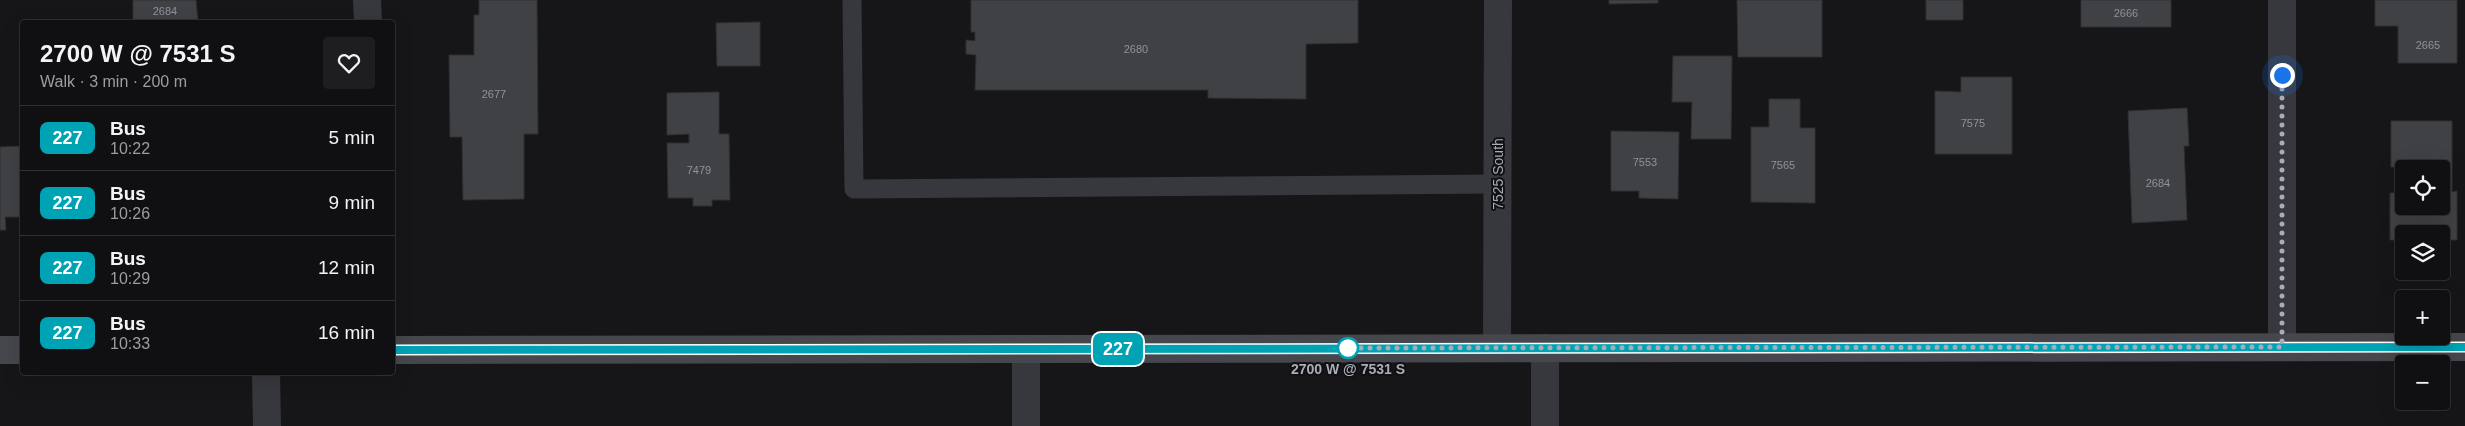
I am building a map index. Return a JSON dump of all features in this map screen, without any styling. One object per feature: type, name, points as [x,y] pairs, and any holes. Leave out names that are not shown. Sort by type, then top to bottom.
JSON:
[{"type":"main road","points":[[395,350],[2465,347]]},
{"type":"main road","points":[[0,350],[20,350]]},
{"type":"street","points":[[368,0],[368,20]]},
{"type":"street","name":"7525 South","points":[[1497,348],[1498,0]]},
{"type":"street","points":[[2282,0],[2282,347]]},
{"type":"street","points":[[1545,348],[1545,426]]},
{"type":"street","points":[[1026,349],[1026,426]]},
{"type":"street","points":[[266,375],[267,426]]},
{"type":"lane","points":[[852,0],[854,189],[1498,184]]},
{"type":"building","points":[[133,0],[196,0],[198,20],[133,20]]},
{"type":"building","points":[[479,0],[537,0],[538,134],[524,134],[524,199],[463,200],[462,137],[450,137],[449,55],[474,55],[474,15],[479,15]]},
{"type":"building","points":[[971,0],[1358,0],[1358,43],[1306,44],[1306,99],[1208,98],[1208,90],[975,90],[976,55],[966,54],[966,40],[975,41],[975,32],[971,32]]},
{"type":"building","points":[[1609,0],[1658,0],[1658,3],[1609,4]]},
{"type":"building","points":[[1737,0],[1822,0],[1822,57],[1738,57]]},
{"type":"building","points":[[1926,0],[1963,0],[1963,20],[1926,20]]},
{"type":"building","points":[[2081,0],[2171,0],[2171,27],[2081,27]]},
{"type":"building","points":[[2375,0],[2457,0],[2457,63],[2398,63],[2398,26],[2375,26]]},
{"type":"building","points":[[760,22],[760,66],[717,66],[716,23]]},
{"type":"building","points":[[1673,56],[1732,56],[1731,139],[1691,139],[1692,102],[1672,102]]},
{"type":"building","points":[[1961,77],[2012,77],[2012,154],[1935,154],[1935,91],[1961,92]]},
{"type":"building","points":[[719,92],[719,134],[729,134],[730,200],[712,200],[712,206],[693,206],[693,198],[668,198],[667,143],[689,143],[689,134],[667,135],[667,93]]},
{"type":"building","points":[[1769,99],[1800,99],[1800,128],[1815,128],[1815,203],[1751,202],[1751,127],[1769,127]]},
{"type":"building","points":[[2187,108],[2189,146],[2184,146],[2187,220],[2132,223],[2128,111]]},
{"type":"building","points":[[2391,121],[2452,121],[2452,192],[2457,191],[2457,240],[2450,240],[2450,225],[2395,225],[2395,240],[2390,240],[2390,193],[2395,193],[2395,215],[2450,215],[2450,160],[2395,160],[2395,167],[2391,167]]},
{"type":"building","points":[[1611,131],[1679,132],[1678,199],[1639,198],[1639,191],[1611,191]]},
{"type":"building","points":[[20,146],[20,217],[5,217],[6,230],[0,230],[0,147]]},
{"type":"bus line","name":"227","points":[[395,350],[2465,347]]},
{"type":"place","name":"2700 W @ 7531 S","points":[[1348,348]]},
{"type":"route","points":[[1348,348],[1341,348],[2282,347],[2282,75]]}]
